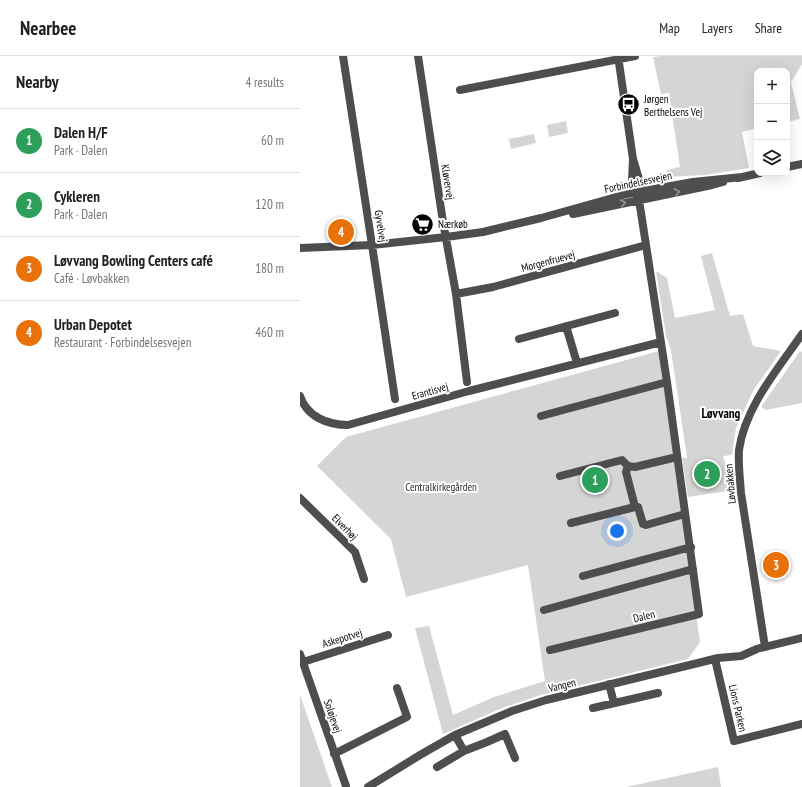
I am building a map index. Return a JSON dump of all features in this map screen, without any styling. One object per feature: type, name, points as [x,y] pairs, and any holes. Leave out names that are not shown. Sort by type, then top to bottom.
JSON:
[{"type":"street","name":"Gyvelvej","points":[[343,56],[395,400]]},
{"type":"street","name":"Kløvervej","points":[[418,56],[456,294],[467,382]]},
{"type":"street","points":[[460,90],[618,57],[635,56]]},
{"type":"street","points":[[618,57],[633,159],[639,179],[639,200],[661,342]]},
{"type":"street","points":[[790,166],[802,164]]},
{"type":"street","name":"Forbindelsesvejen","points":[[541,218],[573,214],[712,185],[754,174]]},
{"type":"street","name":"Forbindelsesvejen","points":[[300,248],[372,245],[446,238],[483,232],[541,218],[613,197],[692,182],[742,177]]},
{"type":"street","name":"Morgenfruevej","points":[[456,294],[493,287],[646,245]]},
{"type":"street","points":[[519,339],[615,313]]},
{"type":"street","points":[[566,326],[577,363]]},
{"type":"street","name":"Løvbakken","points":[[761,648],[741,493],[739,450],[742,434],[749,415],[758,398],[802,334]]},
{"type":"street","name":"Erantisvej","points":[[300,396],[301,401],[314,416],[332,424],[348,425],[469,391],[661,342]]},
{"type":"street","name":"Dalen","points":[[550,650],[700,614],[661,342]]},
{"type":"street","points":[[541,416],[667,382]]},
{"type":"street","points":[[560,476],[622,460],[628,466],[635,467],[677,457]]},
{"type":"street","points":[[628,466],[626,472],[634,507]]},
{"type":"street","name":"Elverhøj","points":[[300,498],[355,552],[364,579]]},
{"type":"street","points":[[571,523],[634,507],[638,507],[643,524],[646,525],[685,514]]},
{"type":"street","points":[[583,576],[690,547]]},
{"type":"street","points":[[544,610],[693,569]]},
{"type":"street","name":"Askepotvej","points":[[301,658],[388,635]]},
{"type":"street","name":"Vangen","points":[[368,787],[420,754],[455,735],[512,711],[546,700],[716,659],[733,652],[761,648],[802,638]]},
{"type":"street","name":"Soløjevej","points":[[301,658],[346,786]]},
{"type":"street","name":"Lions Parken","points":[[716,659],[734,741],[802,724]]},
{"type":"street","points":[[609,684],[614,703]]},
{"type":"street","points":[[334,754],[407,717],[397,688]]},
{"type":"street","points":[[593,708],[658,693]]},
{"type":"street","points":[[437,767],[464,751],[505,734],[515,758]]},
{"type":"street","points":[[455,735],[464,751]]},
{"type":"street","name":"Vangen","points":[[378,787],[420,754]]},
{"type":"green space","points":[[802,56],[802,64],[791,82],[800,119],[790,121],[790,68],[754,68],[754,129],[742,132],[749,168],[705,175],[668,177],[667,170],[680,167],[669,93],[661,94],[653,57]]},
{"type":"green space","points":[[566,121],[568,133],[549,137],[547,125]]},
{"type":"green space","points":[[534,134],[536,143],[511,149],[509,139]]},
{"type":"green space","points":[[712,253],[730,316],[743,314],[753,346],[781,351],[753,391],[736,428],[732,455],[723,456],[734,490],[688,497],[682,458],[687,458],[671,350],[666,336],[656,271],[667,278],[675,318],[715,310],[701,256]]},
{"type":"green space","name":"Centralkirkegården","points":[[659,351],[700,642],[688,659],[541,695],[502,708],[443,734],[415,628],[429,626],[453,715],[494,697],[545,681],[528,565],[406,597],[391,539],[317,466],[346,437]]},
{"type":"green space","points":[[800,351],[802,352],[802,403],[766,410],[761,407]]},
{"type":"green space","points":[[300,695],[332,787],[300,787]]},
{"type":"green space","points":[[718,767],[721,787],[626,787]]},
{"type":"place","name":"Jørgen Berthelsens Vej","points":[[629,105]]},
{"type":"place","name":"Nærkøb","points":[[422,224]]},
{"type":"place","name":"Urban Depotet","points":[[341,232]]},
{"type":"place","name":"Cykleren","points":[[707,474]]},
{"type":"place","name":"Dalen H/F","points":[[595,480]]},
{"type":"place","name":"Løvvang Bowling Centers café","points":[[776,565]]},
{"type":"district","name":"Løvvang","points":[[721,413]]}]
